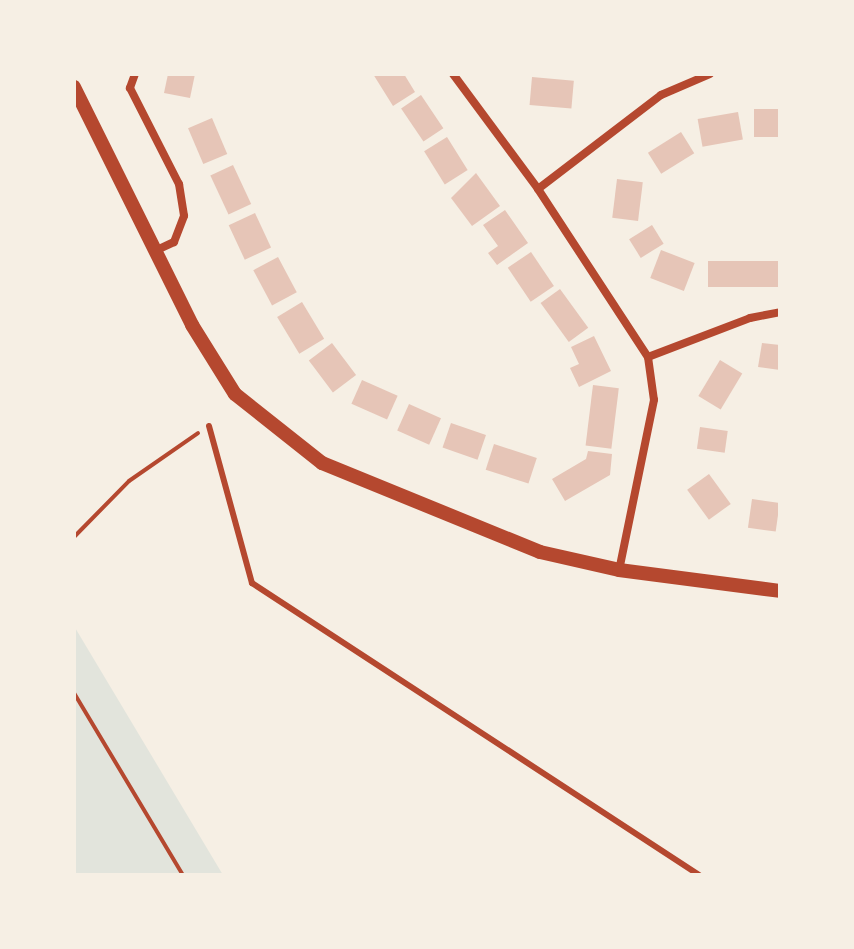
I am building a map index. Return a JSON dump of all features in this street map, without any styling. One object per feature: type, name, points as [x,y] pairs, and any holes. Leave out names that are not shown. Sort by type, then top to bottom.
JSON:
[{"type":"street","points":[[135,74],[130,88],[179,184],[184,216],[174,242],[155,251]]},
{"type":"street","points":[[453,74],[538,189],[648,357],[654,400],[619,570]]},
{"type":"street","points":[[538,189],[661,95],[710,74]]},
{"type":"street","points":[[74,87],[155,251],[235,394],[322,463],[540,552],[619,570],[780,591]]},
{"type":"street","points":[[648,357],[780,312]]},
{"type":"lane","points":[[209,426],[252,583],[699,875]]},
{"type":"path","points":[[74,537],[129,481],[209,426]]},
{"type":"path","points":[[74,693],[183,875]]},
{"type":"shaded area","points":[[74,626],[223,875],[74,875]]},
{"type":"building","points":[[168,74],[195,74],[190,98],[164,93]]},
{"type":"building","points":[[373,74],[404,74],[415,92],[393,106]]},
{"type":"building","points":[[532,77],[574,81],[571,109],[530,105]]},
{"type":"building","points":[[421,95],[443,128],[423,142],[401,108]]},
{"type":"building","points":[[754,109],[780,109],[780,137],[754,137]]},
{"type":"building","points":[[738,112],[743,140],[702,147],[698,119]]},
{"type":"building","points":[[212,118],[227,154],[203,164],[188,128]]},
{"type":"building","points":[[681,132],[694,153],[661,174],[648,153]]},
{"type":"building","points":[[447,137],[468,170],[445,184],[424,151]]},
{"type":"building","points":[[233,165],[251,204],[229,215],[210,176]]},
{"type":"building","points":[[476,173],[500,206],[472,226],[451,198]]},
{"type":"building","points":[[617,179],[643,182],[638,221],[612,218]]},
{"type":"building","points":[[505,210],[528,243],[497,265],[488,253],[498,246],[483,225]]},
{"type":"building","points":[[255,213],[271,247],[245,260],[229,225]]},
{"type":"building","points":[[652,225],[664,244],[641,258],[629,239]]},
{"type":"building","points":[[661,250],[695,263],[684,291],[650,278]]},
{"type":"building","points":[[531,252],[554,286],[531,302],[508,268]]},
{"type":"building","points":[[278,257],[297,292],[272,305],[253,270]]},
{"type":"building","points":[[708,261],[780,261],[780,287],[708,287]]},
{"type":"building","points":[[560,289],[588,328],[569,342],[541,303]]},
{"type":"building","points":[[302,302],[324,339],[299,354],[277,317]]},
{"type":"building","points":[[594,336],[611,371],[579,387],[570,368],[579,364],[571,347]]},
{"type":"building","points":[[332,343],[356,375],[333,392],[309,360]]},
{"type":"building","points":[[762,343],[780,345],[780,370],[758,367]]},
{"type":"building","points":[[720,360],[742,373],[721,409],[698,396]]},
{"type":"building","points":[[362,380],[398,396],[387,420],[351,404]]},
{"type":"building","points":[[593,385],[619,388],[611,449],[586,446]]},
{"type":"building","points":[[409,404],[441,418],[429,445],[397,430]]},
{"type":"building","points":[[451,423],[486,435],[478,460],[443,448]]},
{"type":"building","points":[[700,427],[728,431],[725,453],[697,449]]},
{"type":"building","points":[[494,444],[537,458],[528,484],[486,470]]},
{"type":"building","points":[[588,451],[612,454],[610,475],[565,501],[552,479],[586,459]]},
{"type":"building","points":[[709,474],[731,504],[709,520],[687,490]]},
{"type":"building","points":[[752,499],[780,503],[776,532],[748,528]]}]
